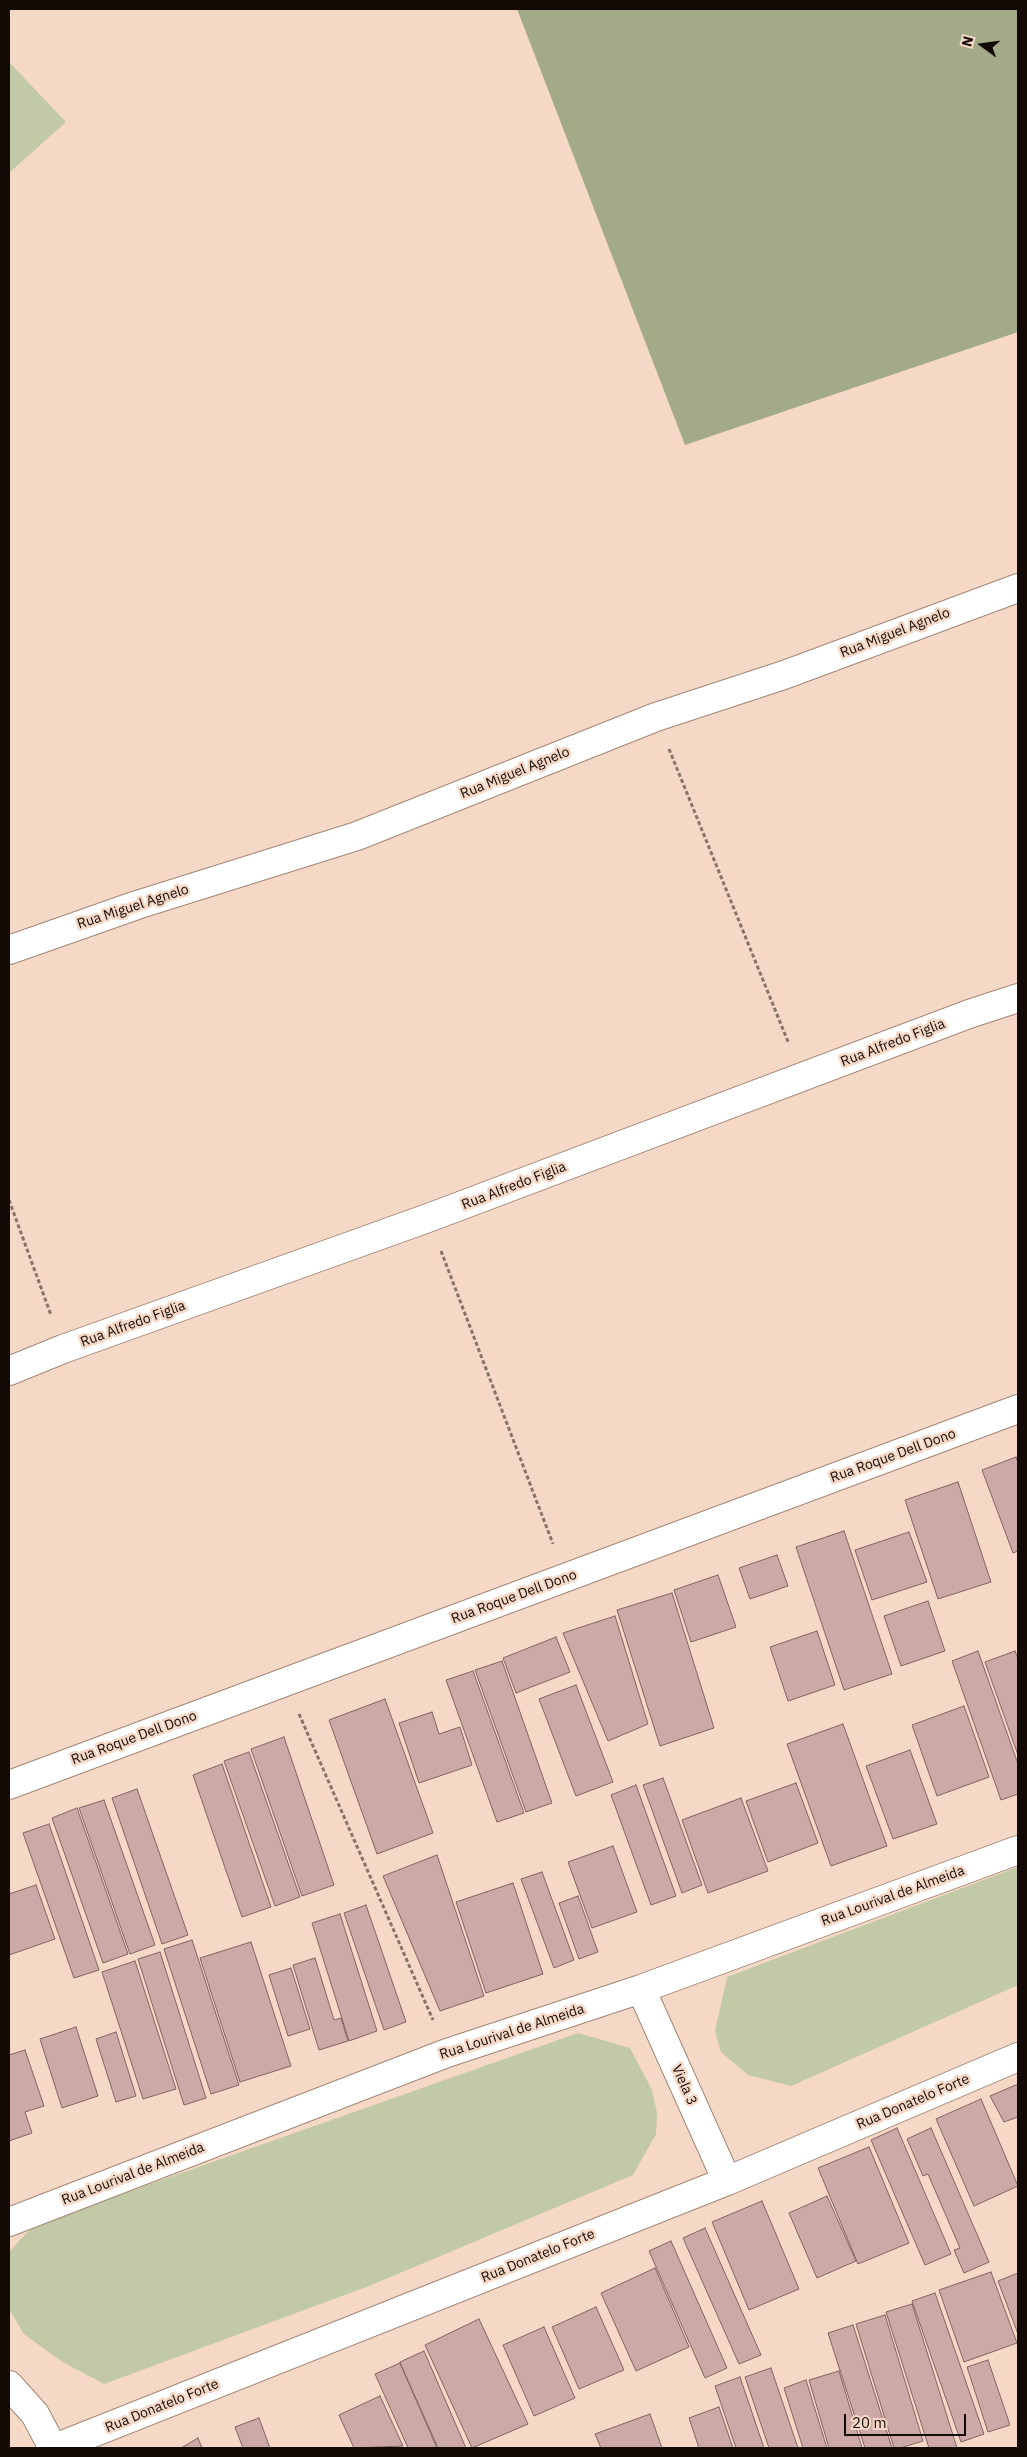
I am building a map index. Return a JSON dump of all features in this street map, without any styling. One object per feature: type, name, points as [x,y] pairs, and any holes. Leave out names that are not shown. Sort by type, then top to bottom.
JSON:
[{"type":"street","name":"Rua Miguel Agnelo","points":[[9,950],[137,905],[357,836],[656,717],[784,674],[1018,588]]},
{"type":"street","name":"Rua Alfredo Figlia","points":[[9,1371],[63,1349],[428,1218],[1018,998]]},
{"type":"street","name":"Rua Roque Dell Dono","points":[[9,1785],[1018,1409]]},
{"type":"street","name":"Rua Lourival de Almeida","points":[[9,2222],[447,2052],[641,1989],[1018,1850]]},
{"type":"street","name":"Viela 3","points":[[641,1989],[727,2181]]},
{"type":"street","name":"Rua Donatelo Forte","points":[[54,2448],[727,2181],[1018,2056]]},
{"type":"street","points":[[9,2385],[35,2414],[54,2448]]},
{"type":"path","points":[[656,717],[802,1077]]},
{"type":"path","points":[[9,1200],[63,1349]]},
{"type":"path","points":[[428,1218],[565,1578]]},
{"type":"path","points":[[285,1682],[447,2052]]},
{"type":"green space","points":[[517,9],[1018,9],[1018,332],[685,445]]},
{"type":"green space","points":[[9,62],[66,122],[9,173]]},
{"type":"green space","points":[[1018,1867],[1018,1985],[791,2086],[748,2075],[721,2052],[715,2031],[727,1977]]},
{"type":"green space","points":[[578,2033],[630,2048],[652,2090],[657,2113],[656,2134],[633,2175],[369,2286],[104,2384],[61,2361],[24,2334],[9,2309],[9,2252],[34,2225]]},
{"type":"building","points":[[1016,1457],[1018,1462],[1018,1551],[1013,1553],[982,1470]]},
{"type":"building","points":[[958,1482],[991,1582],[938,1599],[905,1500]]},
{"type":"building","points":[[844,1531],[892,1674],[844,1690],[796,1547]]},
{"type":"building","points":[[909,1532],[927,1582],[872,1600],[855,1550]]},
{"type":"building","points":[[777,1555],[788,1586],[750,1599],[739,1568]]},
{"type":"building","points":[[718,1575],[736,1627],[691,1642],[674,1590]]},
{"type":"building","points":[[672,1593],[714,1728],[660,1746],[617,1610]]},
{"type":"building","points":[[928,1601],[945,1651],[901,1666],[884,1616]]},
{"type":"building","points":[[615,1616],[648,1724],[608,1741],[563,1633]]},
{"type":"building","points":[[817,1631],[835,1685],[788,1701],[770,1647]]},
{"type":"building","points":[[556,1637],[570,1672],[516,1693],[503,1658]]},
{"type":"building","points":[[978,1651],[1018,1764],[1018,1794],[1001,1800],[952,1661]]},
{"type":"building","points":[[1015,1651],[1018,1659],[1018,1755],[985,1662]]},
{"type":"building","points":[[502,1661],[552,1803],[526,1812],[475,1670]]},
{"type":"building","points":[[473,1671],[524,1813],[497,1822],[446,1680]]},
{"type":"building","points":[[576,1685],[613,1782],[576,1796],[539,1699]]},
{"type":"building","points":[[385,1699],[433,1833],[377,1854],[329,1720]]},
{"type":"building","points":[[964,1706],[989,1777],[937,1796],[912,1725]]},
{"type":"building","points":[[432,1712],[439,1734],[460,1727],[472,1765],[419,1783],[399,1723]]},
{"type":"building","points":[[843,1724],[887,1846],[831,1866],[787,1744]]},
{"type":"building","points":[[284,1737],[334,1885],[302,1896],[251,1749]]},
{"type":"building","points":[[910,1750],[937,1824],[893,1839],[866,1766]]},
{"type":"building","points":[[249,1752],[300,1897],[275,1906],[224,1761]]},
{"type":"building","points":[[222,1764],[271,1907],[242,1917],[193,1775]]},
{"type":"building","points":[[663,1778],[702,1885],[682,1893],[643,1785]]},
{"type":"building","points":[[796,1783],[818,1843],[768,1862],[746,1801]]},
{"type":"building","points":[[636,1785],[676,1896],[651,1905],[611,1795]]},
{"type":"building","points":[[137,1789],[188,1935],[162,1944],[112,1798]]},
{"type":"building","points":[[741,1798],[768,1871],[708,1893],[682,1820]]},
{"type":"building","points":[[104,1800],[155,1945],[130,1954],[79,1808]]},
{"type":"building","points":[[77,1808],[128,1954],[103,1963],[52,1818]]},
{"type":"building","points":[[49,1824],[99,1970],[74,1978],[23,1833]]},
{"type":"building","points":[[613,1846],[637,1912],[592,1928],[568,1862]]},
{"type":"building","points":[[437,1855],[484,1996],[440,2011],[383,1876]]},
{"type":"building","points":[[542,1872],[574,1960],[554,1968],[521,1879]]},
{"type":"building","points":[[513,1883],[543,1974],[486,1993],[456,1902]]},
{"type":"building","points":[[36,1885],[55,1939],[9,1955],[9,1894]]},
{"type":"building","points":[[578,1896],[598,1952],[579,1959],[559,1903]]},
{"type":"building","points":[[366,1905],[406,2022],[384,2030],[344,1913]]},
{"type":"building","points":[[340,1914],[377,2031],[349,2041],[312,1923]]},
{"type":"building","points":[[192,1940],[239,2085],[211,2094],[164,1949]]},
{"type":"building","points":[[251,1942],[291,2066],[240,2082],[200,1958]]},
{"type":"building","points":[[160,1952],[206,2098],[184,2105],[138,1959]]},
{"type":"building","points":[[315,1958],[334,2020],[341,2018],[348,2041],[319,2050],[293,1965]]},
{"type":"building","points":[[135,1961],[176,2089],[143,2099],[102,1972]]},
{"type":"building","points":[[291,1968],[310,2029],[288,2036],[269,1975]]},
{"type":"building","points":[[76,2027],[98,2096],[62,2108],[40,2039]]},
{"type":"building","points":[[116,2032],[136,2096],[116,2102],[96,2039]]},
{"type":"building","points":[[25,2050],[44,2106],[25,2112],[32,2133],[9,2141],[9,2055]]},
{"type":"building","points":[[1018,2084],[1018,2117],[1004,2122],[990,2096]]},
{"type":"building","points":[[981,2099],[1018,2186],[974,2206],[936,2119]]},
{"type":"building","points":[[897,2128],[951,2254],[925,2265],[871,2140]]},
{"type":"building","points":[[931,2128],[989,2262],[964,2273],[954,2250],[960,2248],[928,2174],[923,2176],[907,2139]]},
{"type":"building","points":[[869,2147],[909,2243],[858,2264],[818,2168]]},
{"type":"building","points":[[827,2196],[856,2261],[817,2278],[789,2213]]},
{"type":"building","points":[[762,2201],[799,2289],[749,2310],[712,2222]]},
{"type":"building","points":[[705,2228],[761,2355],[739,2364],[683,2238]]},
{"type":"building","points":[[671,2241],[727,2368],[705,2378],[649,2251]]},
{"type":"building","points":[[655,2268],[689,2347],[636,2371],[601,2293]]},
{"type":"building","points":[[991,2272],[1017,2343],[964,2362],[939,2290]]},
{"type":"building","points":[[1018,2273],[1018,2334],[998,2281]]},
{"type":"building","points":[[935,2293],[984,2434],[961,2442],[912,2301]]},
{"type":"building","points":[[912,2304],[957,2448],[929,2448],[886,2312]]},
{"type":"building","points":[[596,2307],[624,2370],[579,2389],[552,2327]]},
{"type":"building","points":[[885,2315],[923,2441],[900,2448],[894,2448],[856,2324]]},
{"type":"building","points":[[479,2319],[528,2424],[472,2448],[425,2345]]},
{"type":"building","points":[[853,2325],[892,2448],[865,2448],[828,2333]]},
{"type":"building","points":[[544,2327],[575,2398],[534,2416],[503,2345]]},
{"type":"building","points":[[424,2351],[466,2448],[438,2448],[401,2365],[400,2362]]},
{"type":"building","points":[[988,2360],[1010,2425],[988,2432],[967,2367]]},
{"type":"building","points":[[400,2363],[437,2448],[408,2448],[375,2374]]},
{"type":"building","points":[[771,2368],[798,2448],[769,2448],[745,2377]]},
{"type":"building","points":[[839,2371],[862,2448],[829,2448],[809,2380]]},
{"type":"building","points":[[740,2377],[764,2448],[736,2448],[715,2386]]},
{"type":"building","points":[[806,2380],[827,2448],[803,2448],[784,2388]]},
{"type":"building","points":[[380,2396],[403,2446],[354,2448],[339,2415]]},
{"type":"building","points":[[719,2407],[733,2448],[699,2448],[689,2418]]},
{"type":"building","points":[[650,2414],[662,2448],[601,2448],[595,2434]]},
{"type":"building","points":[[259,2418],[270,2448],[243,2448],[235,2427]]},
{"type":"building","points":[[198,2438],[202,2448],[181,2448]]}]
